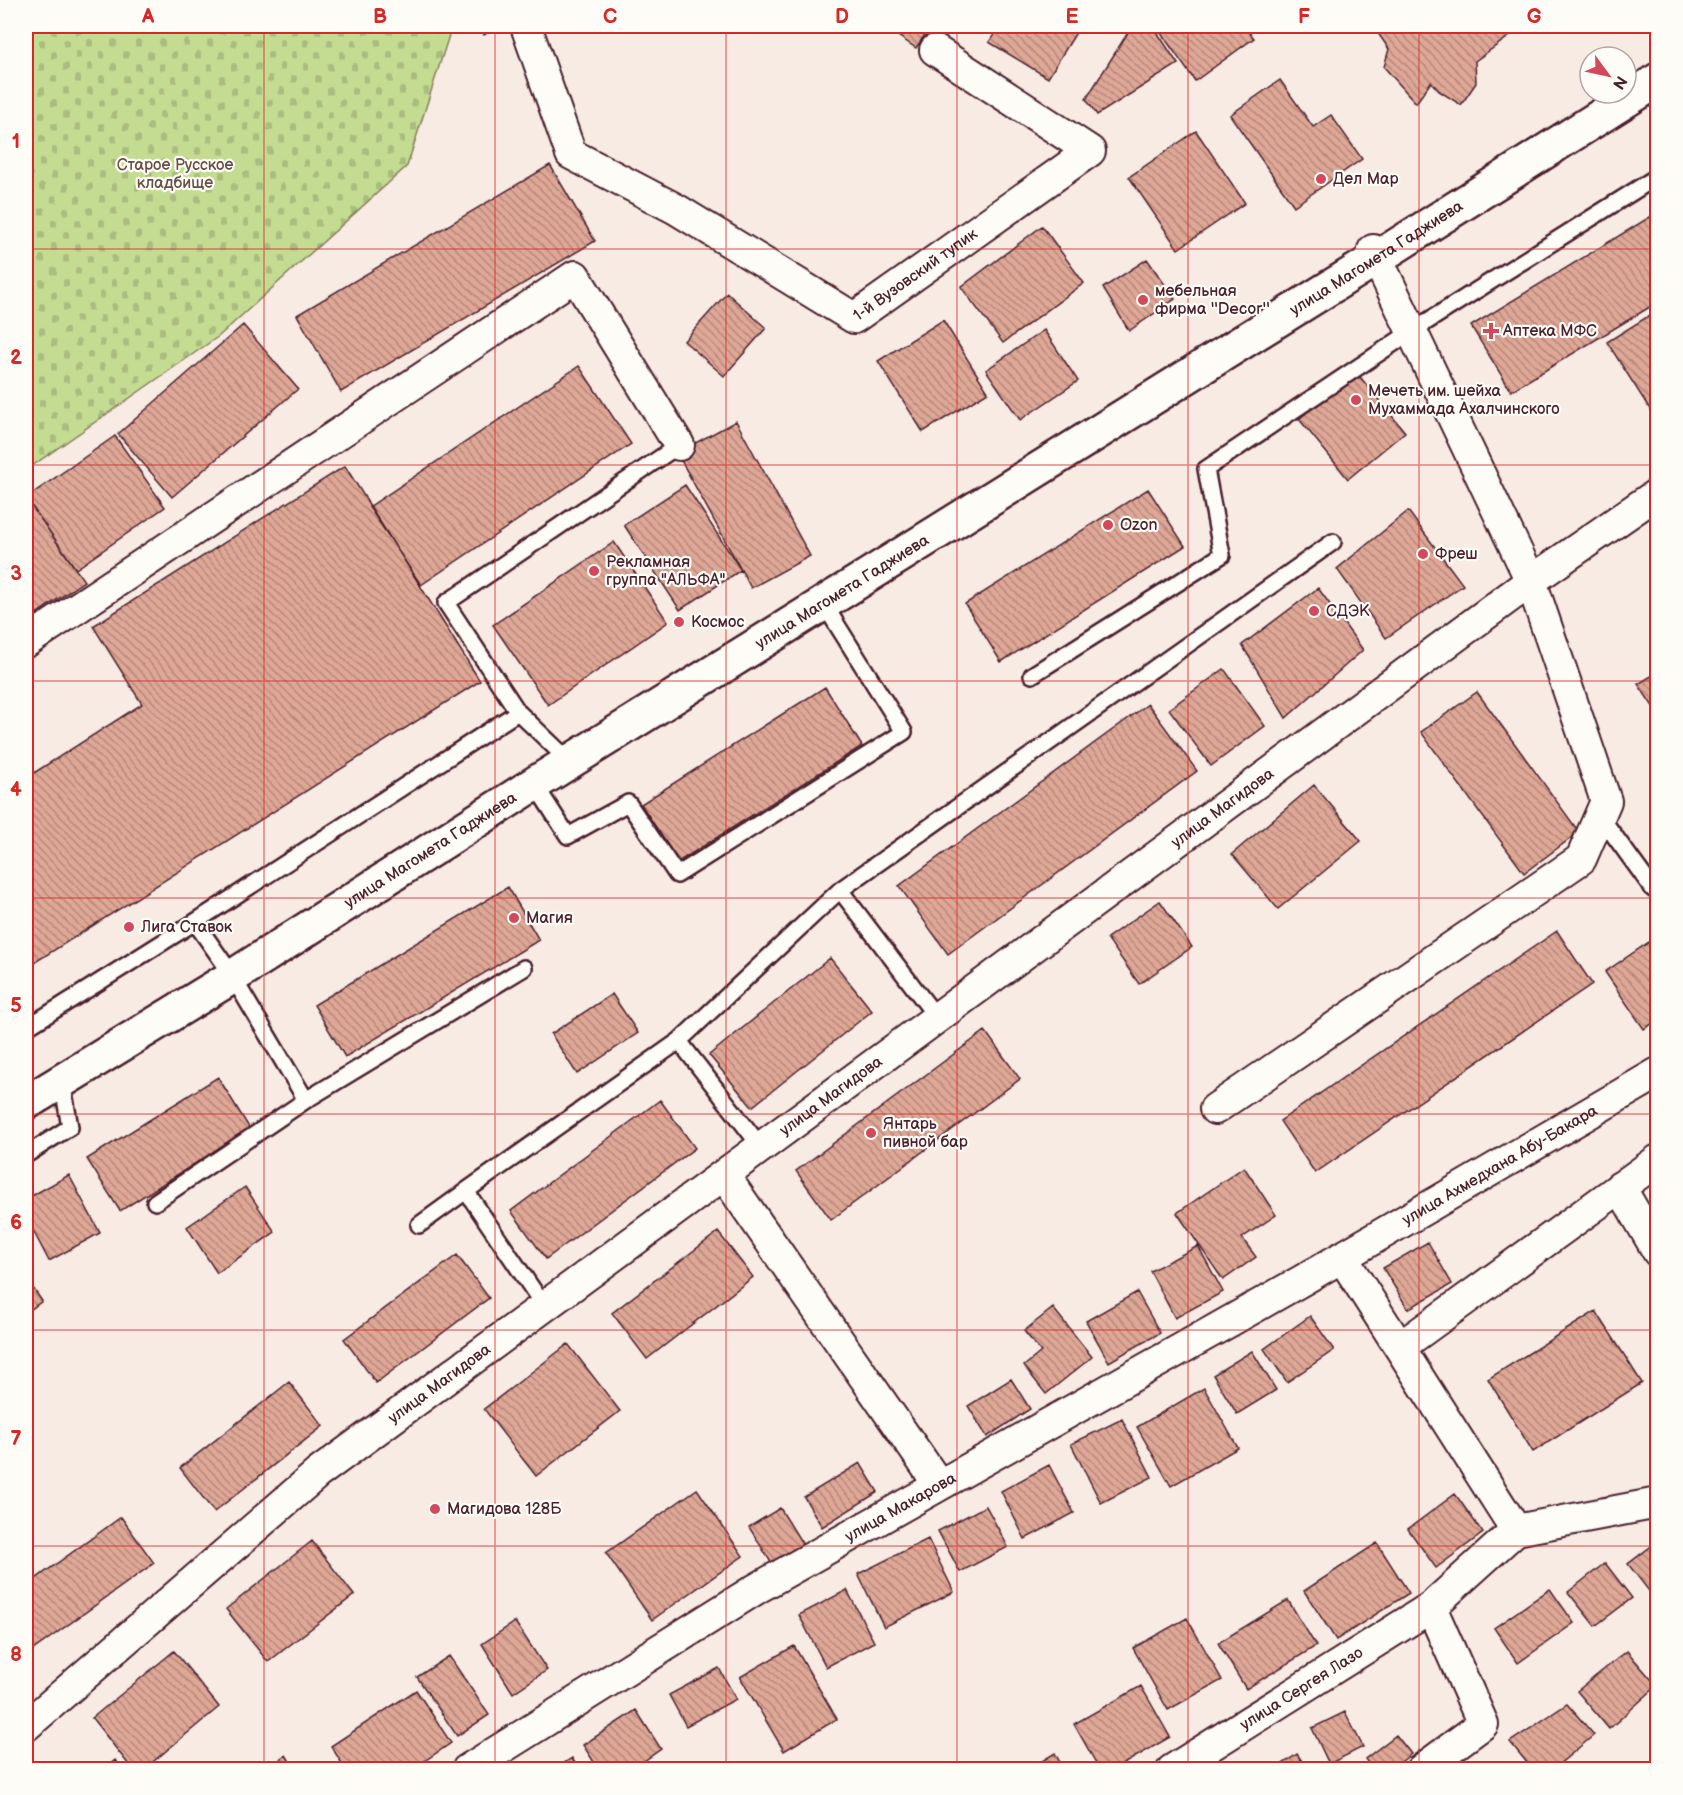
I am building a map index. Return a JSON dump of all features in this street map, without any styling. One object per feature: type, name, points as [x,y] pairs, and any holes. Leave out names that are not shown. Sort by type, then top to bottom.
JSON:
[{"type":"main road","points":[[1638,80],[1658,67]]},
{"type":"main road","name":"улица Магомета Гаджиева","points":[[26,1103],[821,600],[1658,80]]},
{"type":"main road","name":"улица Магомета Гаджиева","points":[[1375,254],[1599,105]]},
{"type":"main road","name":"улица Магомета Гаджиева","points":[[533,781],[565,757],[821,600]]},
{"type":"main road","name":"улица Магомета Гаджиева","points":[[26,1091],[230,973]]},
{"type":"street","name":"1-й Вузовский тупик","points":[[526,26],[571,154],[676,209],[854,318],[1090,150],[935,50]]},
{"type":"street","points":[[1215,1109],[1581,859],[1606,801],[1531,581],[1375,254]]},
{"type":"street","points":[[26,642],[575,276],[679,445]]},
{"type":"street","name":"улица Магидова","points":[[26,1726],[318,1473],[1531,581],[1658,493]]},
{"type":"street","name":"улица Ахмедхана Абу-Бакара","points":[[1342,1257],[1658,1072]]},
{"type":"street","points":[[1400,1347],[1658,1160]]},
{"type":"street","points":[[724,1174],[939,1485]]},
{"type":"street","points":[[1620,1187],[1658,1252]]},
{"type":"street","points":[[1342,1257],[1516,1530],[1658,1503]]},
{"type":"street","name":"улица Макарова","points":[[467,1770],[756,1589],[1342,1257]]},
{"type":"street","name":"улица Сергея Лазо","points":[[1172,1770],[1431,1606],[1516,1530]]},
{"type":"street","points":[[1421,1770],[1483,1724],[1431,1606]]},
{"type":"lane","points":[[1032,675],[1222,555],[1206,469],[1412,331],[1658,176]]},
{"type":"lane","points":[[565,757],[518,712],[446,603],[679,445]]},
{"type":"lane","points":[[419,1225],[679,1041],[840,890],[1333,542]]},
{"type":"lane","points":[[533,781],[568,836],[628,803],[677,875],[904,732],[821,600]]},
{"type":"lane","points":[[26,1028],[195,922],[518,712]]},
{"type":"lane","points":[[1600,816],[1653,889],[1658,886]]},
{"type":"lane","points":[[840,890],[937,1018]]},
{"type":"lane","points":[[195,922],[230,973],[306,1100]]},
{"type":"lane","points":[[155,1202],[306,1100],[524,968]]},
{"type":"lane","points":[[679,1041],[761,1147]]},
{"type":"lane","points":[[26,1155],[70,1127],[62,1081]]},
{"type":"lane","points":[[466,1191],[544,1306]]},
{"type":"green space","name":"Старое Русское кладбище","points":[[26,26],[452,26],[407,166],[219,336],[26,470]]},
{"type":"building","points":[[481,26],[500,26],[484,35]]},
{"type":"building","points":[[883,26],[931,26],[916,48]]},
{"type":"building","points":[[1000,26],[1080,26],[1048,78],[989,42]]},
{"type":"building","points":[[1132,26],[1153,26],[1178,64],[1097,115],[1086,99]]},
{"type":"building","points":[[1156,26],[1244,26],[1254,38],[1195,81]]},
{"type":"building","points":[[1373,26],[1508,26],[1514,33],[1475,61],[1476,83],[1461,105],[1439,91],[1431,82],[1416,103],[1384,67],[1389,49]]},
{"type":"building","points":[[1280,80],[1313,127],[1331,115],[1362,159],[1294,206],[1230,115]]},
{"type":"building","points":[[1196,131],[1245,203],[1178,249],[1129,177]]},
{"type":"building","points":[[550,165],[595,241],[341,392],[297,315]]},
{"type":"building","points":[[1658,212],[1658,302],[1511,391],[1471,326]]},
{"type":"building","points":[[1042,226],[1084,283],[1003,343],[961,287]]},
{"type":"building","points":[[1147,259],[1175,299],[1129,331],[1103,288]]},
{"type":"building","points":[[727,293],[766,328],[724,376],[684,341]]},
{"type":"building","points":[[1658,310],[1658,422],[1607,342]]},
{"type":"building","points":[[943,320],[988,392],[923,432],[878,361]]},
{"type":"building","points":[[243,325],[298,389],[172,497],[118,434]]},
{"type":"building","points":[[1044,330],[1078,381],[1020,420],[986,370]]},
{"type":"building","points":[[579,366],[631,444],[421,585],[369,507]]},
{"type":"building","points":[[1356,372],[1405,432],[1348,479],[1299,419]]},
{"type":"building","points":[[736,421],[810,556],[751,588],[677,453]]},
{"type":"building","points":[[115,436],[165,507],[76,569],[26,498]]},
{"type":"building","points":[[345,466],[480,681],[26,968],[26,778],[142,704],[93,626]]},
{"type":"building","points":[[685,485],[741,570],[680,610],[624,525]]},
{"type":"building","points":[[1148,489],[1185,546],[1001,662],[965,604]]},
{"type":"building","points":[[26,498],[84,581],[26,621]]},
{"type":"building","points":[[1408,511],[1463,585],[1386,638],[1337,569]]},
{"type":"building","points":[[614,542],[668,622],[548,705],[493,625]]},
{"type":"building","points":[[1318,588],[1363,650],[1286,718],[1242,645]]},
{"type":"building","points":[[1224,669],[1265,726],[1211,766],[1169,709]]},
{"type":"building","points":[[1658,672],[1658,714],[1638,684]]},
{"type":"building","points":[[825,687],[862,746],[678,862],[641,804]]},
{"type":"building","points":[[1477,692],[1579,832],[1524,873],[1421,732]]},
{"type":"building","points":[[1148,704],[1197,771],[948,954],[899,886]]},
{"type":"building","points":[[1314,785],[1361,841],[1278,909],[1232,854]]},
{"type":"building","points":[[508,887],[539,940],[345,1057],[314,1005]]},
{"type":"building","points":[[1160,901],[1192,947],[1139,984],[1107,938]]},
{"type":"building","points":[[1557,931],[1592,984],[1315,1173],[1280,1121]]},
{"type":"building","points":[[1658,936],[1658,1020],[1644,1029],[1605,972]]},
{"type":"building","points":[[830,958],[872,1011],[752,1107],[709,1055]]},
{"type":"building","points":[[612,994],[638,1033],[577,1074],[551,1034]]},
{"type":"building","points":[[985,1031],[1020,1079],[831,1220],[796,1171]]},
{"type":"building","points":[[218,1077],[250,1129],[120,1211],[87,1159]]},
{"type":"building","points":[[660,1100],[695,1148],[546,1259],[511,1211]]},
{"type":"building","points":[[1244,1167],[1276,1215],[1242,1238],[1256,1257],[1223,1280],[1177,1213]]},
{"type":"building","points":[[69,1175],[100,1233],[49,1261],[26,1217],[26,1199]]},
{"type":"building","points":[[245,1187],[275,1232],[217,1273],[187,1227]]},
{"type":"building","points":[[718,1232],[753,1277],[647,1359],[612,1313]]},
{"type":"building","points":[[1428,1242],[1452,1284],[1408,1309],[1383,1268]]},
{"type":"building","points":[[1198,1246],[1223,1292],[1175,1318],[1150,1271]]},
{"type":"building","points":[[457,1255],[489,1298],[376,1383],[344,1339]]},
{"type":"building","points":[[26,1278],[42,1301],[26,1313]]},
{"type":"building","points":[[1137,1292],[1160,1333],[1109,1362],[1086,1321]]},
{"type":"building","points":[[1053,1308],[1092,1357],[1046,1394],[1024,1366],[1041,1352],[1024,1331]]},
{"type":"building","points":[[1596,1311],[1642,1383],[1533,1452],[1488,1379]]},
{"type":"building","points":[[1310,1316],[1334,1350],[1287,1382],[1264,1349]]},
{"type":"building","points":[[568,1344],[620,1411],[536,1476],[484,1409]]},
{"type":"building","points":[[1252,1351],[1276,1390],[1237,1414],[1213,1375]]},
{"type":"building","points":[[1011,1379],[1030,1409],[987,1437],[968,1406]]},
{"type":"building","points":[[289,1382],[323,1426],[214,1512],[180,1468]]},
{"type":"building","points":[[1204,1388],[1238,1448],[1171,1486],[1137,1427]]},
{"type":"building","points":[[1122,1419],[1152,1477],[1101,1503],[1071,1444]]},
{"type":"building","points":[[860,1463],[878,1492],[822,1527],[804,1497]]},
{"type":"building","points":[[1049,1465],[1074,1513],[1025,1539],[1001,1491]]},
{"type":"building","points":[[697,1489],[743,1556],[652,1620],[606,1553]]},
{"type":"building","points":[[1455,1494],[1483,1533],[1436,1568],[1408,1529]]},
{"type":"building","points":[[986,1506],[1008,1547],[960,1572],[938,1531]]},
{"type":"building","points":[[780,1508],[803,1545],[772,1564],[749,1527]]},
{"type":"building","points":[[121,1517],[154,1563],[26,1655],[26,1586]]},
{"type":"building","points":[[928,1539],[954,1592],[884,1627],[858,1574]]},
{"type":"building","points":[[312,1541],[354,1595],[268,1662],[226,1609]]},
{"type":"building","points":[[1658,1541],[1658,1590],[1652,1595],[1628,1564]]},
{"type":"building","points":[[1377,1543],[1409,1593],[1336,1640],[1304,1591]]},
{"type":"building","points":[[1605,1563],[1632,1598],[1595,1626],[1568,1592]]},
{"type":"building","points":[[1550,1589],[1574,1623],[1518,1663],[1494,1628]]},
{"type":"building","points":[[847,1590],[874,1642],[826,1667],[799,1615]]},
{"type":"building","points":[[1288,1600],[1316,1646],[1246,1689],[1218,1643]]},
{"type":"building","points":[[1187,1618],[1222,1680],[1168,1710],[1133,1648]]},
{"type":"building","points":[[515,1622],[547,1670],[513,1693],[482,1644]]},
{"type":"building","points":[[794,1646],[837,1719],[784,1751],[740,1677]]},
{"type":"building","points":[[174,1651],[219,1707],[143,1770],[133,1770],[92,1718]]},
{"type":"building","points":[[1627,1651],[1657,1686],[1609,1729],[1577,1691]]},
{"type":"building","points":[[449,1656],[489,1715],[457,1736],[417,1677]]},
{"type":"building","points":[[719,1668],[736,1699],[686,1726],[669,1695]]},
{"type":"building","points":[[1141,1686],[1170,1737],[1113,1770],[1100,1770],[1074,1724]]},
{"type":"building","points":[[416,1690],[451,1743],[411,1770],[346,1770],[331,1746]]},
{"type":"building","points":[[1567,1704],[1594,1735],[1552,1770],[1533,1770],[1510,1742]]},
{"type":"building","points":[[636,1710],[661,1749],[631,1770],[599,1770],[583,1745]]},
{"type":"building","points":[[1345,1712],[1363,1747],[1329,1764],[1312,1728]]},
{"type":"building","points":[[1396,1735],[1411,1754],[1391,1770],[1373,1770],[1365,1759]]},
{"type":"building","points":[[1055,1753],[1064,1770],[1027,1770]]},
{"type":"building","points":[[1297,1754],[1308,1770],[1274,1770]]},
{"type":"building","points":[[286,1755],[295,1770],[265,1770]]},
{"type":"building","points":[[572,1758],[579,1770],[553,1770]]},
{"type":"building","points":[[115,1760],[122,1770],[103,1770]]},
{"type":"place","name":"Дел Мар","points":[[1321,179]]},
{"type":"place","name":"мебельная фирма ''Decor''","points":[[1143,300]]},
{"type":"place","name":"Аптека МФС","points":[[1491,331]]},
{"type":"place","name":"Мечеть им. шейха Мухаммада Ахалчинского","points":[[1356,400]]},
{"type":"place","name":"Ozon","points":[[1108,525]]},
{"type":"place","name":"Фреш","points":[[1423,554]]},
{"type":"place","name":"Рекламная группа \"АЛЬФА\"","points":[[594,571]]},
{"type":"place","name":"СДЭК","points":[[1314,611]]},
{"type":"place","name":"Космос","points":[[679,622]]},
{"type":"place","name":"Магия","points":[[514,918]]},
{"type":"place","name":"Лига Ставок","points":[[129,927]]},
{"type":"place","name":"Янтарь пивной бар","points":[[871,1133]]},
{"type":"place","name":"Магидова 128Б","points":[[435,1509]]}]
